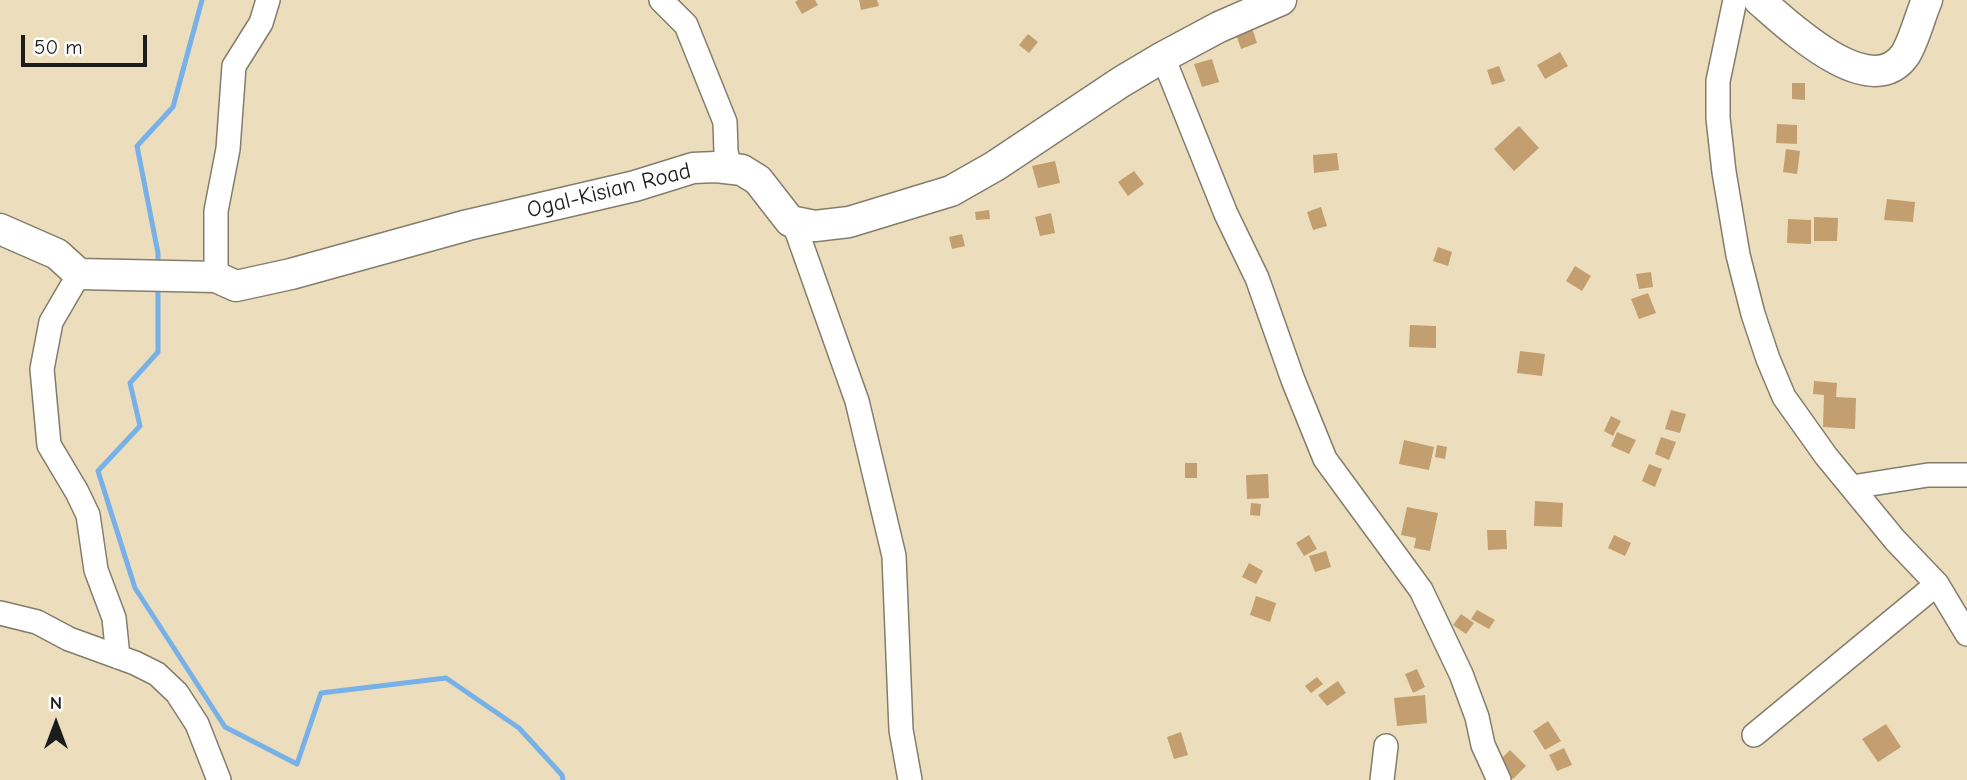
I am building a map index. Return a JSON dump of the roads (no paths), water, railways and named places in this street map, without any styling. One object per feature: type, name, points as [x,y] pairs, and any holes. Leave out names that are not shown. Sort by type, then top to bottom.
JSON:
[{"type":"main road","points":[[790,221],[815,226],[849,222],[951,191],[995,166],[1163,57],[1219,27],[1281,0]]},
{"type":"main road","points":[[1759,0],[1806,40],[1839,63],[1855,68],[1879,70],[1891,66],[1904,56],[1927,0]]},
{"type":"main road","name":"Ogal-Kisian Road","points":[[79,274],[216,277],[236,286],[291,274],[468,225],[635,186],[693,168],[742,170],[758,180],[790,221]]},
{"type":"main road","points":[[0,229],[57,254],[79,274]]},
{"type":"street","points":[[216,277],[216,211],[228,149],[234,66],[261,23],[268,0]]},
{"type":"street","points":[[661,0],[685,25],[725,122],[726,152],[731,169]]},
{"type":"street","points":[[1735,0],[1718,81],[1718,118],[1724,172],[1744,279],[1768,359],[1784,397],[1895,540],[1937,584],[1951,603],[1967,634]]},
{"type":"street","points":[[1163,57],[1226,214],[1257,278],[1293,380],[1325,459],[1421,590],[1461,674],[1477,717],[1483,745],[1499,780]]},
{"type":"street","points":[[790,221],[797,232],[858,401],[894,556],[901,730],[910,780]]},
{"type":"street","points":[[79,274],[51,322],[43,369],[49,445],[88,515],[96,570],[114,618],[118,657]]},
{"type":"street","points":[[1852,487],[1928,475],[1967,475]]},
{"type":"street","points":[[1754,735],[1937,584]]},
{"type":"street","points":[[0,613],[37,622],[69,639],[157,674],[177,693],[197,724],[219,780]]},
{"type":"street","points":[[1382,780],[1386,746]]},
{"type":"waterway","points":[[158,267],[158,253],[137,146],[173,107],[202,0]]},
{"type":"waterway","points":[[158,284],[158,352],[130,383],[140,426],[98,471],[135,588],[225,727],[297,764],[321,693],[446,678],[519,728],[562,775],[563,780]]}]
